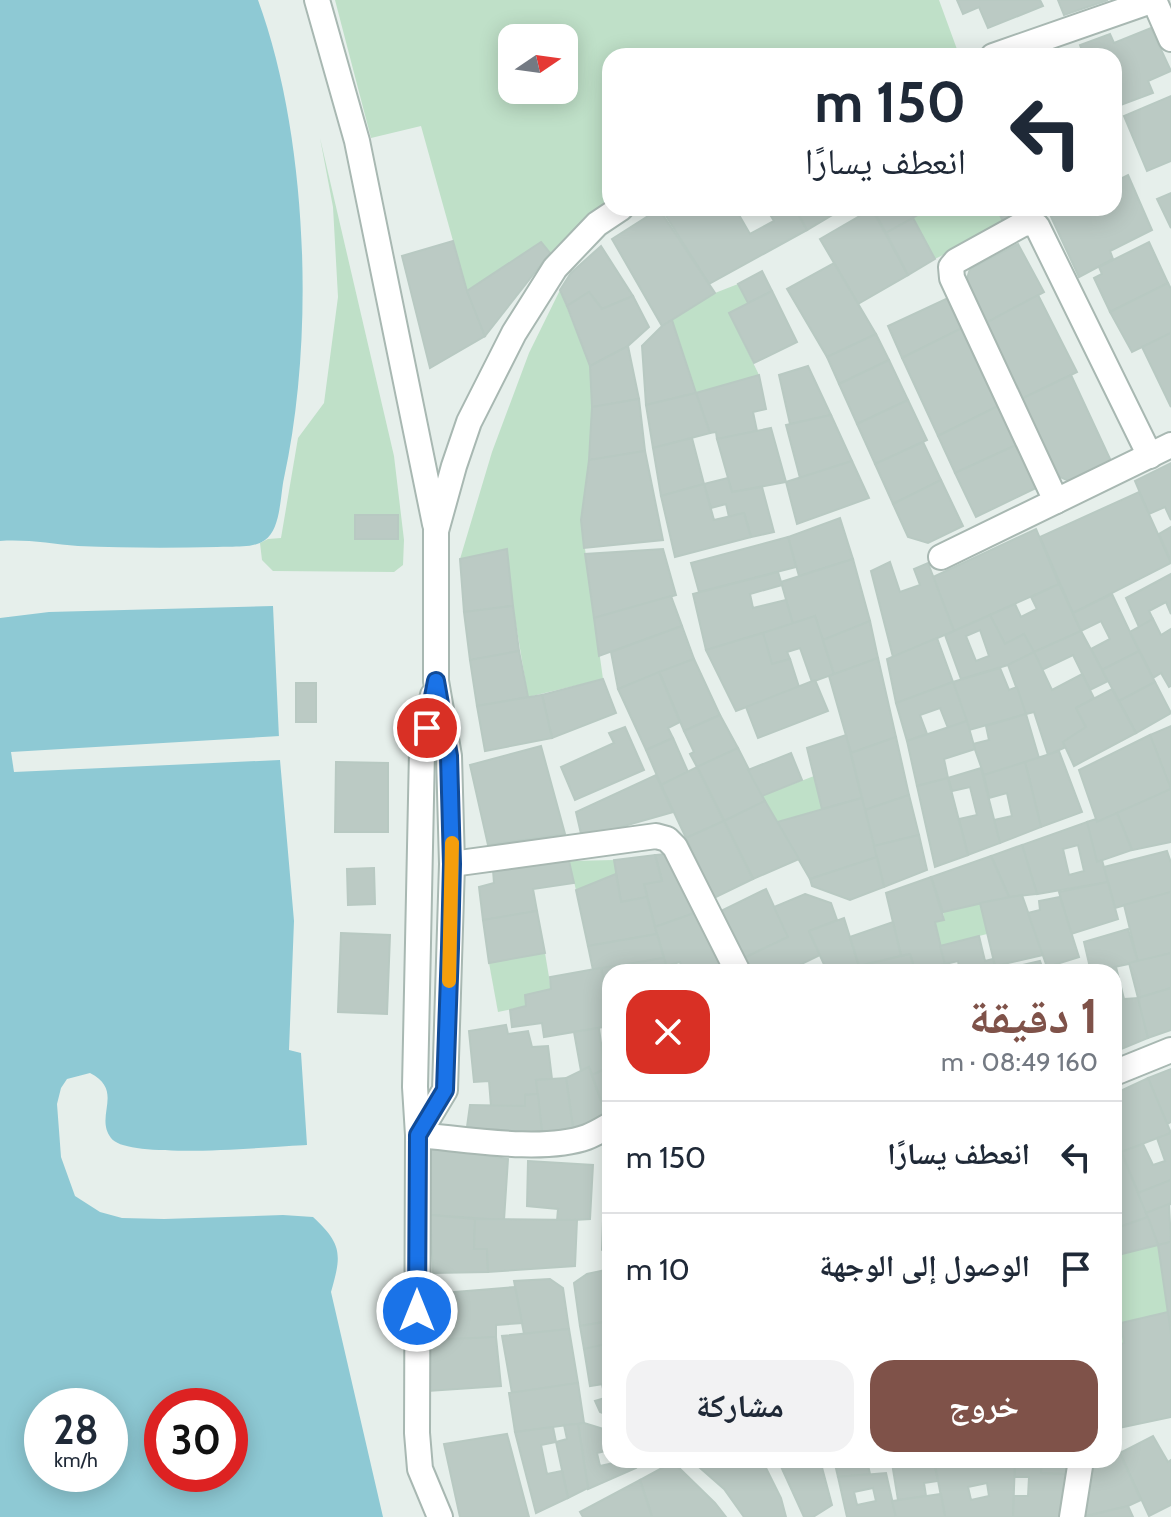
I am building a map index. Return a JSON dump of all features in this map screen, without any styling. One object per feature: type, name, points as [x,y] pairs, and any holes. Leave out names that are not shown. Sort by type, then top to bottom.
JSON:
[{"type":"street","points":[[317,0],[357,141],[436,531],[436,681],[449,756],[452,864],[445,1090],[418,1135]]},
{"type":"street","points":[[1016,48],[1154,0],[1171,39]]},
{"type":"street","points":[[436,531],[469,422],[514,333],[555,268],[597,224],[609,216]]},
{"type":"street","points":[[941,557],[1056,501],[1160,450],[1037,226],[1030,223],[956,261],[951,267],[952,278],[1056,501]]},
{"type":"street","points":[[436,681],[422,751],[415,1087],[418,1135],[418,1454],[426,1488],[440,1517]]},
{"type":"street","points":[[452,864],[656,836],[667,839],[675,847],[734,964]]},
{"type":"street","points":[[1122,1070],[1171,1050]]},
{"type":"street","points":[[418,1135],[551,1143],[587,1137],[602,1129]]},
{"type":"street","points":[[1072,1517],[1080,1468]]},
{"type":"green space","points":[[335,0],[939,0],[957,48],[602,48],[602,205],[588,215],[550,253],[541,242],[467,291],[421,126],[371,138]]},
{"type":"green space","points":[[320,138],[394,456],[404,540],[403,565],[394,572],[273,571],[262,560],[260,543],[281,538],[298,438],[324,403],[338,297],[333,207]],"holes":[[[355,515],[398,516],[398,539],[356,539]]]},
{"type":"green space","points":[[1000,216],[1004,224],[935,259],[913,218]]},
{"type":"green space","points":[[738,284],[748,303],[729,313],[759,375],[696,393],[672,320],[715,293]]},
{"type":"green space","points":[[560,290],[590,366],[592,407],[589,460],[581,520],[603,679],[528,697],[507,549],[460,559],[492,452],[529,353]]},
{"type":"green space","points":[[814,776],[822,809],[777,822],[762,796]]},
{"type":"green space","points":[[614,860],[616,874],[576,890],[569,861]]},
{"type":"green space","points":[[980,903],[987,934],[940,946],[935,922],[944,920],[943,912]]},
{"type":"green space","points":[[545,953],[551,989],[526,1006],[498,1012],[489,963]]},
{"type":"green space","points":[[1158,1245],[1168,1312],[1122,1323],[1122,1254]]},
{"type":"water","points":[[0,0],[258,0],[275,54],[288,112],[301,237],[303,301],[294,423],[279,512],[270,535],[260,543],[148,548],[0,541]]},
{"type":"water","points":[[273,606],[280,760],[294,921],[289,1050],[301,1053],[307,1145],[172,1151],[123,1145],[111,1138],[107,1130],[106,1088],[90,1073],[67,1079],[61,1088],[57,1104],[61,1157],[75,1196],[100,1212],[122,1218],[283,1215],[313,1217],[323,1226],[337,1250],[337,1268],[331,1292],[383,1517],[0,1517],[0,618],[49,612]]},
{"type":"pier","points":[[280,736],[280,760],[14,772],[11,752]]},
{"type":"building","points":[[957,0],[1040,0],[1043,6],[988,28],[979,7],[963,14]]},
{"type":"building","points":[[1058,0],[1108,0],[1064,15]]},
{"type":"building","points":[[1151,28],[1171,71],[1148,81],[1153,93],[1122,105],[1122,48],[1081,48],[1080,45],[1110,34],[1114,43]]},
{"type":"building","points":[[1171,96],[1171,161],[1147,171],[1124,116]]},
{"type":"building","points":[[1128,175],[1152,230],[1110,251],[1113,259],[1079,277],[1051,216],[1122,216],[1122,178]]},
{"type":"building","points":[[1171,193],[1171,228],[1157,199]]},
{"type":"building","points":[[648,216],[664,216],[715,293],[662,326],[612,239]]},
{"type":"building","points":[[666,216],[740,216],[750,234],[774,221],[771,216],[799,216],[807,230],[709,284]]},
{"type":"building","points":[[799,216],[831,216],[807,230]]},
{"type":"building","points":[[860,216],[876,216],[908,275],[858,304],[820,239]]},
{"type":"building","points":[[876,216],[916,216],[886,233]]},
{"type":"building","points":[[1000,216],[1021,216],[1004,224]]},
{"type":"building","points":[[913,218],[935,259],[908,275],[886,233]]},
{"type":"building","points":[[453,241],[467,291],[485,336],[430,368],[402,256]]},
{"type":"building","points":[[541,242],[550,253],[485,336],[467,291]]},
{"type":"building","points":[[1149,242],[1168,283],[1110,312],[1094,278],[1102,274],[1099,267]]},
{"type":"building","points":[[1018,244],[1044,292],[982,325],[964,288],[970,269]]},
{"type":"building","points":[[601,246],[633,296],[602,309],[589,292],[567,306],[560,290],[571,273]]},
{"type":"building","points":[[834,263],[876,334],[827,357],[787,289]]},
{"type":"building","points":[[762,271],[772,291],[748,303],[738,284]]},
{"type":"building","points":[[1168,283],[1171,289],[1171,333],[1132,352],[1110,312]]},
{"type":"building","points":[[772,291],[797,342],[754,363],[729,313]]},
{"type":"building","points":[[589,292],[602,309],[633,296],[649,327],[628,346],[590,366],[567,306]]},
{"type":"building","points":[[1038,295],[1077,372],[1019,400],[982,325]]},
{"type":"building","points":[[948,298],[962,328],[902,358],[888,326]]},
{"type":"building","points":[[672,320],[696,393],[646,405],[642,346]]},
{"type":"building","points":[[962,328],[998,406],[938,436],[902,358]]},
{"type":"building","points":[[1171,333],[1171,407],[1142,347]]},
{"type":"building","points":[[876,334],[889,360],[839,384],[827,357]]},
{"type":"building","points":[[628,346],[639,399],[592,407],[590,366]]},
{"type":"building","points":[[889,360],[908,400],[857,424],[839,384]]},
{"type":"building","points":[[808,366],[831,415],[790,424],[779,375]]},
{"type":"building","points":[[759,375],[766,409],[753,412],[757,431],[717,439],[716,432],[710,433],[696,393]]},
{"type":"building","points":[[1071,375],[1111,461],[1069,481],[1053,474],[1019,400]]},
{"type":"building","points":[[696,393],[710,433],[653,448],[646,405]]},
{"type":"building","points":[[639,399],[645,451],[589,460],[592,407]]},
{"type":"building","points":[[908,400],[927,440],[875,464],[857,424]]},
{"type":"building","points":[[998,406],[1016,445],[955,473],[938,436]]},
{"type":"building","points":[[831,415],[852,461],[800,478],[786,425]]},
{"type":"building","points":[[771,428],[786,482],[732,492],[717,439]]},
{"type":"building","points":[[692,438],[704,484],[661,496],[653,448]]},
{"type":"building","points":[[923,442],[941,480],[893,504],[875,464]]},
{"type":"building","points":[[1016,445],[1036,488],[976,517],[955,473]]},
{"type":"building","points":[[645,451],[663,540],[584,548],[581,520],[589,460]]},
{"type":"building","points":[[852,461],[869,498],[797,524],[786,482]]},
{"type":"building","points":[[1171,463],[1171,520],[1165,507],[1149,514],[1135,481]]},
{"type":"building","points":[[728,478],[732,492],[762,487],[774,532],[751,537],[744,513],[729,517],[726,504],[711,508],[704,484]]},
{"type":"building","points":[[941,480],[963,526],[928,543],[908,537],[893,504]]},
{"type":"building","points":[[704,484],[714,520],[744,513],[751,537],[675,557],[661,496]]},
{"type":"building","points":[[1139,492],[1171,563],[1073,613],[1040,537]]},
{"type":"building","points":[[355,515],[398,515],[398,539],[355,539]]},
{"type":"building","points":[[840,518],[853,559],[799,576],[788,537]]},
{"type":"building","points":[[1171,527],[1171,561],[1159,534]]},
{"type":"building","points":[[1036,529],[1059,584],[954,631],[933,577]]},
{"type":"building","points":[[788,537],[796,567],[699,592],[691,563]]},
{"type":"building","points":[[507,549],[513,606],[464,612],[460,559]]},
{"type":"building","points":[[663,549],[676,595],[594,618],[585,554]]},
{"type":"building","points":[[853,559],[870,621],[823,640],[815,616],[793,624],[781,582]]},
{"type":"building","points":[[890,562],[900,592],[920,585],[914,569],[928,563],[954,631],[893,657],[871,571]]},
{"type":"building","points":[[778,572],[782,585],[750,594],[753,608],[786,600],[793,624],[706,650],[693,594]]},
{"type":"building","points":[[1171,574],[1171,614],[1166,602],[1149,611],[1153,619],[1139,627],[1126,598]]},
{"type":"building","points":[[1059,584],[1081,631],[1034,652],[1024,634],[1005,644],[990,615],[1015,604],[1021,617],[1037,609],[1031,597]]},
{"type":"building","points":[[1112,594],[1139,651],[1102,670],[1091,649],[1110,639],[1101,621],[1081,631],[1073,613]]},
{"type":"building","points":[[671,596],[682,626],[599,656],[594,618]]},
{"type":"building","points":[[513,606],[519,651],[470,660],[464,612]]},
{"type":"building","points":[[990,615],[1005,644],[1024,634],[1034,652],[1008,665],[961,679],[945,635]],"holes":[[[980,630],[989,656],[976,661],[966,636]]]},
{"type":"building","points":[[815,616],[834,674],[812,682],[800,648],[787,652],[790,659],[772,664],[763,633]]},
{"type":"building","points":[[1153,619],[1161,635],[1171,629],[1169,687],[1161,673],[1153,678],[1130,632]]},
{"type":"building","points":[[870,621],[878,658],[834,674],[823,640]]},
{"type":"building","points":[[682,626],[694,659],[618,689],[611,652]]},
{"type":"building","points":[[1081,631],[1108,681],[1090,690],[1073,655],[1042,670],[1034,652]]},
{"type":"building","points":[[763,633],[772,664],[790,659],[799,687],[736,711],[706,650]]},
{"type":"building","points":[[937,638],[953,682],[896,703],[887,659]]},
{"type":"building","points":[[519,651],[528,697],[477,706],[470,660]]},
{"type":"building","points":[[1139,651],[1155,682],[1119,701],[1102,670]]},
{"type":"building","points":[[1034,652],[1052,690],[1082,674],[1094,698],[1076,708],[1086,727],[1063,742],[1066,747],[1048,755],[1034,712],[1026,714],[1008,665]]},
{"type":"building","points":[[878,658],[896,737],[851,753],[829,676]]},
{"type":"building","points":[[694,659],[720,715],[684,731],[659,672]]},
{"type":"building","points":[[1000,668],[1009,690],[1017,687],[1026,714],[969,730],[953,682]]},
{"type":"building","points":[[659,672],[680,722],[668,728],[673,738],[646,750],[618,689]]},
{"type":"building","points":[[603,679],[616,713],[552,738],[542,695]]},
{"type":"building","points":[[815,680],[828,711],[758,738],[746,707]]},
{"type":"building","points":[[953,682],[967,721],[948,728],[940,708],[920,715],[927,734],[907,741],[896,703]]},
{"type":"building","points":[[1155,682],[1171,713],[1136,733],[1119,701]]},
{"type":"building","points":[[296,683],[316,683],[316,722],[296,722]]},
{"type":"building","points":[[1112,689],[1136,733],[1074,766],[1063,742],[1086,727],[1076,708]]},
{"type":"building","points":[[542,695],[552,738],[485,751],[477,706]]},
{"type":"building","points":[[1026,714],[1039,758],[984,775],[973,744],[989,740],[986,726]]},
{"type":"building","points":[[720,715],[738,748],[697,767],[684,731]]},
{"type":"building","points":[[967,721],[975,749],[944,759],[948,778],[917,786],[907,741]]},
{"type":"building","points":[[1171,726],[1171,789],[1150,735]]},
{"type":"building","points":[[625,727],[644,770],[575,800],[561,767],[614,743],[609,733]]},
{"type":"building","points":[[846,735],[862,798],[822,809],[807,748]]},
{"type":"building","points":[[1150,735],[1171,789],[1097,822],[1079,770]]},
{"type":"building","points":[[896,737],[909,795],[865,810],[851,753]]},
{"type":"building","points":[[673,738],[688,772],[661,785],[646,750]]},
{"type":"building","points":[[541,746],[565,834],[488,845],[470,765]]},
{"type":"building","points":[[738,748],[765,801],[724,821],[697,767]]},
{"type":"building","points":[[1059,751],[1082,812],[1041,827],[1025,762]]},
{"type":"building","points":[[791,753],[802,780],[762,796],[748,770]]},
{"type":"building","points":[[336,762],[388,763],[388,832],[335,832]]},
{"type":"building","points":[[1025,762],[1041,827],[1000,843],[994,820],[1012,816],[1007,793],[989,798],[984,775]]},
{"type":"building","points":[[697,767],[724,821],[686,838],[661,785]]},
{"type":"building","points":[[981,768],[1000,843],[968,855],[959,819],[977,815],[970,787],[952,791],[948,778]]},
{"type":"building","points":[[656,775],[673,812],[582,838],[576,812]]},
{"type":"building","points":[[948,778],[968,855],[935,867],[917,786]]},
{"type":"building","points":[[1171,789],[1171,842],[1132,850],[1117,813]]},
{"type":"building","points":[[909,795],[919,835],[874,846],[865,810]]},
{"type":"building","points":[[862,798],[877,857],[810,879],[777,822]]},
{"type":"building","points":[[765,801],[799,859],[753,879],[724,821]]},
{"type":"building","points":[[1117,813],[1132,850],[1097,862],[1087,822],[1096,819],[1097,822]]},
{"type":"building","points":[[724,821],[753,879],[714,898],[686,838]]},
{"type":"building","points":[[1087,822],[1097,862],[1102,860],[1108,882],[1037,894],[1022,845]],"holes":[[[1078,845],[1084,871],[1069,875],[1063,849]]]},
{"type":"building","points":[[919,835],[927,870],[884,887],[874,846]]},
{"type":"building","points":[[1022,845],[1037,894],[1009,897],[991,856]]},
{"type":"building","points":[[1167,851],[1171,863],[1171,892],[1115,908],[1104,867]]},
{"type":"building","points":[[674,853],[700,911],[655,927],[644,884],[662,881],[655,855]]},
{"type":"building","points":[[655,855],[662,881],[644,884],[647,897],[621,902],[614,860]]},
{"type":"building","points":[[991,856],[1009,897],[943,912],[931,877]]},
{"type":"building","points":[[877,857],[884,887],[850,900],[812,886],[810,879]]},
{"type":"building","points":[[569,861],[574,883],[533,889],[537,911],[483,920],[479,887],[494,883],[493,870]]},
{"type":"building","points":[[374,868],[375,904],[348,905],[347,869]]},
{"type":"building","points":[[616,874],[621,902],[647,897],[657,934],[588,946],[576,890]]},
{"type":"building","points":[[931,877],[944,920],[935,922],[945,964],[913,964],[910,954],[901,956],[886,893]]},
{"type":"building","points":[[1108,882],[1118,919],[1071,934],[1059,892]]},
{"type":"building","points":[[766,889],[788,937],[744,958],[721,911]]},
{"type":"building","points":[[1171,892],[1171,953],[1138,962],[1124,905]]},
{"type":"building","points":[[805,894],[831,903],[837,920],[809,931],[820,955],[801,964],[747,964],[744,958],[788,937],[774,907]]},
{"type":"building","points":[[1022,895],[1043,955],[995,964],[980,903]]},
{"type":"building","points":[[1060,897],[1079,957],[1046,964],[1028,913],[1040,910],[1039,901]]},
{"type":"building","points":[[537,911],[545,953],[489,963],[483,920]]},
{"type":"building","points":[[700,911],[726,964],[665,964],[655,927]]},
{"type":"building","points":[[844,918],[858,964],[824,964],[809,931]]},
{"type":"building","points":[[893,922],[901,956],[858,964],[850,937]]},
{"type":"building","points":[[1128,929],[1138,962],[1122,965],[1089,964],[1084,942]]},
{"type":"building","points":[[341,933],[390,935],[387,1014],[338,1012]]},
{"type":"building","points":[[657,934],[664,958],[628,964],[602,964],[602,968],[593,970],[588,946]]},
{"type":"building","points":[[979,936],[985,961],[993,959],[994,964],[959,964],[958,961],[945,964],[940,946]]},
{"type":"building","points":[[1171,953],[1171,988],[1138,998],[1129,963]]},
{"type":"building","points":[[910,954],[913,964],[868,964]]},
{"type":"building","points":[[664,958],[666,964],[633,964]]},
{"type":"building","points":[[601,968],[602,1027],[544,1037],[542,1023],[512,1027],[510,1010],[526,1006],[525,995],[551,989],[550,977]]},
{"type":"building","points":[[1171,988],[1171,1030],[1148,1038],[1138,998]]},
{"type":"building","points":[[1122,991],[1124,999],[1138,998],[1148,1038],[1122,1049]]},
{"type":"building","points":[[506,1025],[508,1034],[528,1031],[532,1047],[548,1046],[552,1079],[536,1080],[538,1094],[525,1095],[525,1106],[491,1106],[489,1081],[474,1082],[469,1031]]},
{"type":"building","points":[[599,1028],[602,1071],[592,1075],[589,1067],[581,1071],[574,1032]]},
{"type":"building","points":[[589,1067],[602,1103],[602,1119],[573,1128],[566,1078]]},
{"type":"building","points":[[1171,1069],[1171,1122],[1167,1124],[1148,1078]]},
{"type":"building","points":[[602,1071],[602,1103],[592,1075]]},
{"type":"building","points":[[566,1078],[573,1128],[542,1133],[536,1080]]},
{"type":"building","points":[[1148,1078],[1171,1133],[1122,1152],[1122,1090]]},
{"type":"building","points":[[538,1094],[542,1133],[509,1134],[467,1127],[470,1105],[525,1106],[525,1095]]},
{"type":"building","points":[[1171,1133],[1171,1180],[1138,1193],[1122,1152],[1143,1144],[1153,1165],[1165,1161],[1157,1138]]},
{"type":"building","points":[[430,1146],[508,1159],[504,1220],[430,1215]]},
{"type":"building","points":[[1122,1154],[1148,1217],[1122,1226]]},
{"type":"building","points":[[528,1161],[593,1165],[590,1219],[557,1221],[558,1209],[527,1206]]},
{"type":"building","points":[[1171,1180],[1171,1204],[1146,1213],[1138,1193]]},
{"type":"building","points":[[1169,1204],[1171,1242],[1158,1245],[1146,1213]]},
{"type":"building","points":[[430,1215],[475,1219],[474,1249],[487,1249],[488,1272],[433,1273]]},
{"type":"building","points":[[1148,1217],[1158,1245],[1122,1254],[1122,1226]]},
{"type":"building","points":[[475,1219],[577,1220],[575,1266],[488,1272],[487,1249],[474,1249]]},
{"type":"building","points":[[1171,1242],[1171,1334],[1158,1245]]},
{"type":"building","points":[[602,1271],[602,1322],[580,1326],[574,1283],[587,1274]]},
{"type":"building","points":[[550,1279],[563,1288],[569,1329],[524,1334],[514,1281]]},
{"type":"building","points":[[515,1287],[522,1323],[496,1325],[496,1337],[447,1340],[443,1293]]},
{"type":"building","points":[[1168,1312],[1171,1417],[1122,1427],[1122,1323]]},
{"type":"building","points":[[602,1322],[602,1346],[584,1349],[580,1326]]},
{"type":"building","points":[[569,1329],[578,1383],[512,1393],[502,1336]]},
{"type":"building","points":[[496,1337],[501,1386],[428,1391],[427,1340]]},
{"type":"building","points":[[602,1345],[602,1384],[590,1386],[584,1349]]},
{"type":"building","points":[[578,1383],[584,1423],[515,1432],[509,1393]]},
{"type":"building","points":[[602,1399],[602,1413],[600,1412],[595,1401]]},
{"type":"building","points":[[578,1424],[602,1429],[602,1452],[597,1453],[602,1468],[636,1468],[588,1489]]},
{"type":"building","points":[[578,1424],[588,1488],[568,1498],[556,1442],[567,1439],[564,1425]]},
{"type":"building","points":[[553,1427],[556,1442],[541,1445],[547,1474],[562,1471],[568,1498],[536,1513],[515,1432]]},
{"type":"building","points":[[507,1434],[529,1517],[460,1517],[444,1444]]},
{"type":"building","points":[[1153,1436],[1168,1462],[1171,1460],[1171,1505],[1149,1516],[1122,1452]]},
{"type":"building","points":[[1122,1457],[1141,1500],[1081,1517],[1092,1468],[1122,1468]]},
{"type":"building","points":[[662,1468],[679,1468],[726,1517],[652,1517],[640,1480]]},
{"type":"building","points":[[700,1468],[766,1468],[781,1498],[786,1517],[744,1517],[724,1489]]},
{"type":"building","points":[[782,1468],[822,1468],[832,1505],[813,1517],[804,1517]]},
{"type":"building","points":[[836,1468],[869,1468],[870,1474],[838,1477]]},
{"type":"building","points":[[893,1468],[936,1468],[938,1481],[924,1483],[926,1496],[898,1500]]},
{"type":"building","points":[[936,1468],[1015,1468],[1013,1517],[945,1517]],"holes":[[[987,1483],[989,1496],[971,1500],[968,1487]]]},
{"type":"building","points":[[1015,1468],[1041,1468],[1041,1473],[1067,1474],[1062,1517],[1013,1517],[1014,1496],[1028,1496],[1029,1477],[1015,1477]]},
{"type":"building","points":[[1041,1468],[1067,1468],[1067,1474],[1041,1473]]},
{"type":"building","points":[[886,1473],[896,1517],[847,1517],[838,1477]],"holes":[[[873,1488],[876,1501],[857,1505],[854,1492]]]},
{"type":"building","points":[[640,1480],[652,1517],[583,1517],[580,1512]]},
{"type":"building","points":[[941,1494],[945,1517],[896,1517],[892,1501]]},
{"type":"building","points":[[1128,1506],[1133,1517],[1084,1517]]},
{"type":"slow traffic","points":[[449,981],[452,843]]},
{"type":"route","points":[[417,1311],[418,1135],[445,1090],[450,948],[452,864],[449,756],[436,681],[427,728]]}]
